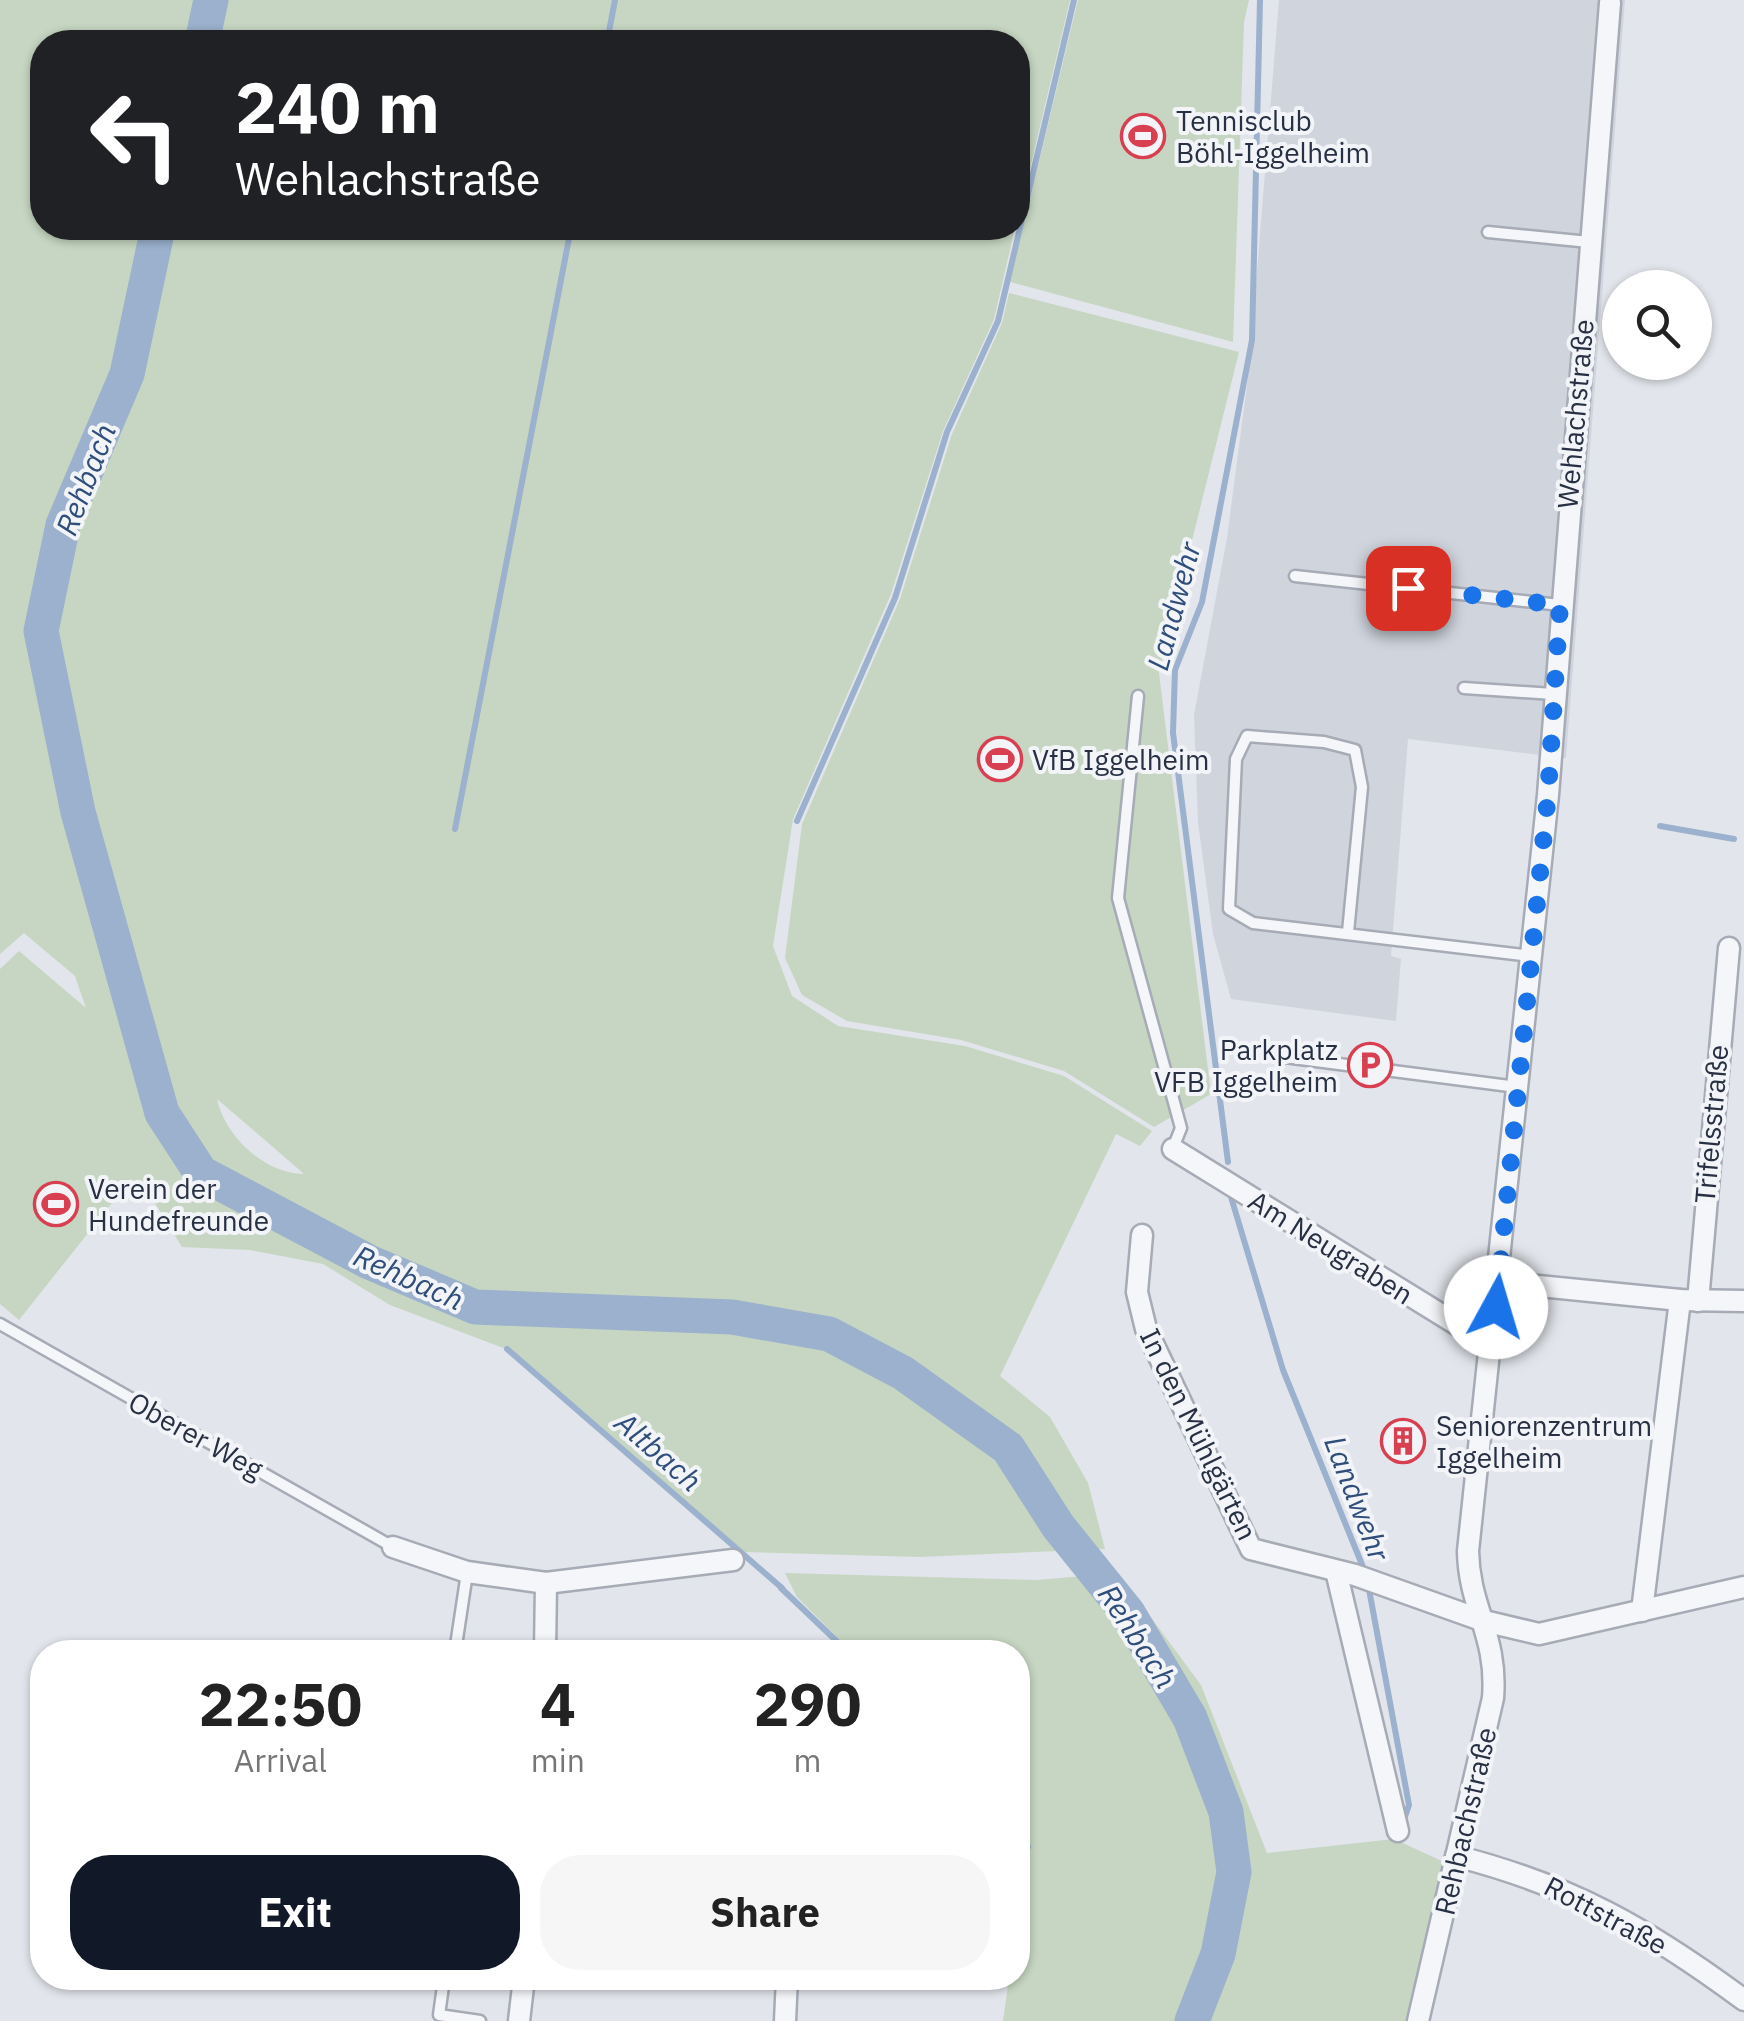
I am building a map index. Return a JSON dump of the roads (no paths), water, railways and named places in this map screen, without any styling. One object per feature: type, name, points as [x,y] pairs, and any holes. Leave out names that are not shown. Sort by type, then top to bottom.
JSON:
[{"type":"street","name":"Wehlachstraße","points":[[1484,1620],[1468,1575],[1468,1551],[1531,956],[1589,242],[1601,2]]},
{"type":"street","name":"Trifelsstraße","points":[[1642,1610],[1689,1301],[1729,948]]},
{"type":"street","name":"Am Neugraben","points":[[1172,1149],[1458,1326],[1493,1333]]},
{"type":"street","name":"In den Mühlgärten","points":[[1142,1235],[1138,1292],[1146,1328],[1252,1548],[1539,1634],[1744,1587]]},
{"type":"street","points":[[1498,1282],[1689,1301],[1744,1300]]},
{"type":"street","points":[[392,1547],[467,1572],[546,1583],[734,1560]]},
{"type":"street","points":[[1355,1576],[1398,1831]]},
{"type":"street","points":[[546,1583],[546,1640]]},
{"type":"street","name":"Rehbachstraße","points":[[1418,2021],[1493,1698],[1494,1653],[1484,1620]]},
{"type":"street","name":"Rottstraße","points":[[1456,1856],[1546,1881],[1592,1902],[1667,1946],[1744,2000]]},
{"type":"street","points":[[519,2021],[523,1990]]},
{"type":"street","points":[[785,2021],[786,1990]]},
{"type":"lane","points":[[1488,232],[1589,242]]},
{"type":"lane","points":[[1295,576],[1560,605]]},
{"type":"lane","points":[[1464,688],[1553,694]]},
{"type":"lane","points":[[1138,696],[1118,898],[1181,1128],[1172,1149]]},
{"type":"lane","points":[[1348,932],[1362,787],[1355,750],[1324,742],[1247,736],[1236,759],[1229,909],[1253,923],[1531,956]]},
{"type":"lane","points":[[1277,1056],[1518,1087]]},
{"type":"lane","name":"Oberer Weg","points":[[0,1324],[392,1547]]},
{"type":"lane","points":[[457,1640],[467,1572]]},
{"type":"lane","points":[[442,1990],[439,2016],[480,2021]]},
{"type":"waterway","name":"Rehbach","points":[[205,30],[211,0]]},
{"type":"waterway","points":[[609,30],[615,0]]},
{"type":"waterway","points":[[1030,186],[1074,0]]},
{"type":"waterway","name":"Landwehr","points":[[1228,1162],[1173,733],[1175,670],[1202,602],[1252,340],[1260,0]]},
{"type":"waterway","name":"Rehbach","points":[[155,240],[127,374],[63,525],[41,631],[78,812],[162,1113],[201,1173],[369,1262],[475,1307],[732,1317],[829,1334],[903,1373],[1008,1448],[1058,1526],[1128,1613],[1190,1718],[1226,1812],[1234,1872],[1218,1954],[1192,2021]]},
{"type":"waterway","points":[[455,829],[569,240]]},
{"type":"waterway","points":[[797,821],[895,598],[947,432],[998,321],[1017,240]]},
{"type":"waterway","points":[[1660,826],[1734,839]]},
{"type":"waterway","name":"Landwehr","points":[[1231,1197],[1283,1370],[1365,1572]]},
{"type":"waterway","name":"Altbach","points":[[507,1349],[782,1588]]},
{"type":"waterway","name":"Landwehr","points":[[1368,1584],[1409,1805],[1403,1822]]},
{"type":"waterway","name":"Altbach","points":[[781,1588],[835,1640]]},
{"type":"place","name":"Tennisclub Böhl-Iggelheim","points":[[1143,136]]},
{"type":"place","name":"VfB Iggelheim","points":[[1000,759]]},
{"type":"place","name":"Parkplatz VFB Iggelheim","points":[[1370,1065]]},
{"type":"place","name":"Verein der Hundefreunde","points":[[56,1204]]},
{"type":"place","name":"Seniorenzentrum Iggelheim","points":[[1403,1441]]}]
